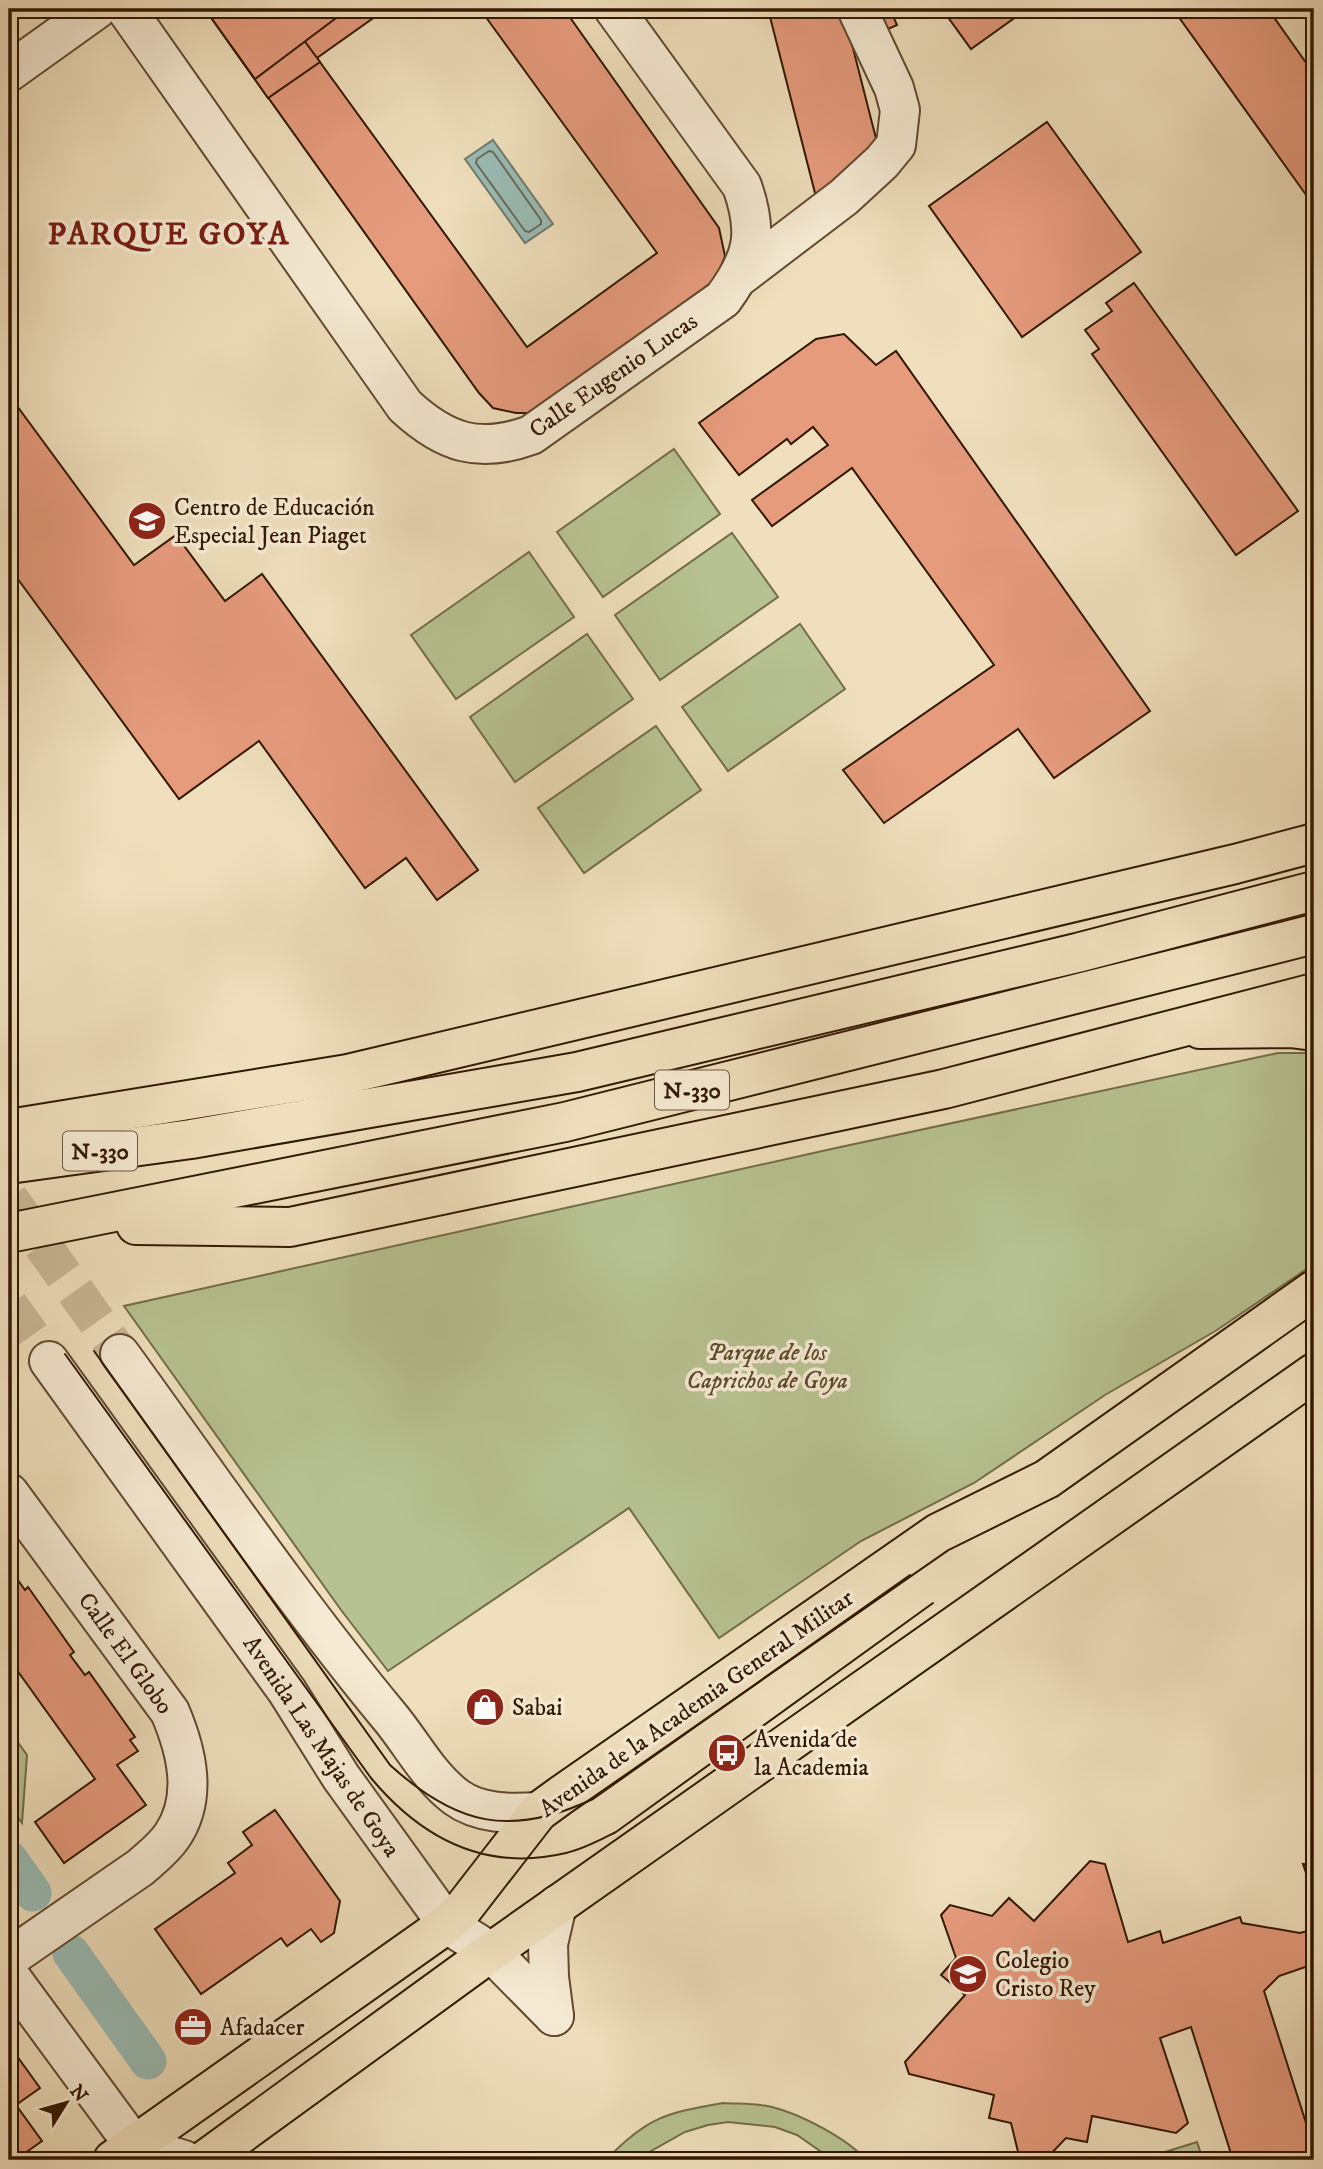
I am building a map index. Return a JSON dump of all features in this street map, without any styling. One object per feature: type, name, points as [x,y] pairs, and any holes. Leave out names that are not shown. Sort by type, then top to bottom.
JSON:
[{"type":"main road","points":[[9,1129],[348,1074],[1314,843]]},
{"type":"main road","name":"N-330","points":[[9,1164],[191,1139],[577,1072],[1077,953],[1314,891]]},
{"type":"main road","name":"N-330","points":[[9,1233],[565,1122],[1314,934]]},
{"type":"main road","points":[[64,1224],[290,1227],[944,1089],[1314,993]]},
{"type":"main road","points":[[1170,1030],[1290,1028],[1314,1031]]},
{"type":"main road","name":"Avenida de la Academia General Militar","points":[[124,2152],[447,1924],[462,1910],[538,1812],[938,1533],[1047,1479],[1314,1290]]},
{"type":"main road","points":[[205,2160],[557,1905],[1314,1373]]},
{"type":"street","points":[[9,72],[97,9]]},
{"type":"street","name":"Calle Eugenio Lucas","points":[[126,9],[405,406],[426,425],[451,439],[491,444],[510,443],[531,435],[723,299],[740,276],[748,256],[752,233],[751,212],[742,186],[614,9]]},
{"type":"street","points":[[740,276],[844,197],[882,162],[896,145],[900,110],[894,88],[857,9]]},
{"type":"street","points":[[120,1354],[341,1659],[433,1774],[457,1797],[472,1806],[500,1812],[538,1812]]},
{"type":"street","name":"Avenida Las Majas de Goya","points":[[49,1361],[286,1691],[341,1777],[447,1924],[491,1952],[554,2016],[548,1944],[557,1905]]},
{"type":"street","name":"Calle El Globo","points":[[9,1493],[170,1712],[183,1743],[187,1789],[183,1814],[171,1837],[158,1852],[141,1867],[9,1958]]},
{"type":"street","points":[[9,1975],[124,2152],[184,2160]]},
{"type":"green space","points":[[674,449],[720,514],[603,597],[557,532]]},
{"type":"green space","points":[[732,533],[778,597],[660,680],[615,615]]},
{"type":"green space","points":[[529,552],[574,617],[456,699],[411,635]]},
{"type":"green space","points":[[800,624],[845,689],[728,771],[682,707]]},
{"type":"green space","points":[[587,634],[633,699],[515,782],[470,717]]},
{"type":"green space","points":[[656,726],[701,790],[584,873],[538,808]]},
{"type":"green space","name":"Parque de los Caprichos de Goya","points":[[1278,1053],[1314,1053],[1314,1264],[1217,1330],[1105,1395],[974,1483],[861,1541],[719,1638],[629,1508],[388,1671],[341,1610],[124,1306],[836,1148]]},
{"type":"green space","points":[[9,1730],[27,1755],[22,1823],[9,1806]]},
{"type":"green space","points":[[723,2103],[754,2104],[796,2115],[835,2135],[866,2160],[833,2160],[797,2135],[775,2127],[728,2122],[685,2132],[635,2160],[606,2160],[634,2134],[658,2119]]},
{"type":"green space","points":[[1197,2142],[1203,2160],[1139,2160]]},
{"type":"water","points":[[493,140],[553,224],[525,243],[465,159]]},
{"type":"building","points":[[205,9],[386,9],[317,58],[527,347],[657,253],[480,9],[564,9],[719,228],[725,256],[716,279],[539,413],[516,413],[493,408],[479,393]]},
{"type":"building","points":[[205,9],[281,9],[320,62],[268,98]]},
{"type":"building","points":[[205,9],[348,9],[255,79]]},
{"type":"building","points":[[768,9],[843,9],[882,162],[844,197],[815,193]]},
{"type":"building","points":[[876,9],[890,9],[897,25],[886,30]]},
{"type":"building","points":[[942,9],[1027,9],[971,49]]},
{"type":"building","points":[[1173,9],[1268,9],[1314,74],[1314,206]]},
{"type":"building","points":[[1047,122],[1141,252],[1022,337],[929,206]]},
{"type":"building","points":[[1134,283],[1298,511],[1236,555],[1092,354],[1099,349],[1085,330],[1112,311],[1106,303]]},
{"type":"building","points":[[844,334],[876,365],[896,351],[1150,711],[1054,778],[1018,729],[884,823],[843,770],[994,665],[852,468],[772,526],[752,500],[828,445],[813,427],[791,444],[787,439],[739,475],[699,423],[816,339]]},
{"type":"building","points":[[9,395],[134,565],[176,535],[225,601],[262,574],[478,870],[437,900],[406,858],[365,888],[259,741],[179,799],[9,567]]},
{"type":"building","points":[[9,1559],[14,1566],[10,1569],[25,1590],[28,1587],[74,1652],[70,1655],[85,1675],[89,1672],[135,1737],[130,1740],[138,1751],[117,1765],[146,1805],[64,1863],[35,1822],[95,1779],[9,1659]]},
{"type":"building","points":[[275,1810],[340,1901],[334,1933],[321,1942],[311,1929],[287,1946],[281,1938],[201,1994],[155,1929],[235,1873],[228,1863],[252,1845],[243,1832]]},
{"type":"building","points":[[1090,1861],[1105,1864],[1128,1942],[1160,1931],[1163,1943],[1240,1917],[1242,1923],[1300,1933],[1314,1929],[1314,1964],[1279,1976],[1264,1991],[1314,2148],[1314,2160],[1233,2160],[1191,2027],[1160,2038],[1188,2123],[1176,2133],[1092,2116],[1087,2142],[1066,2138],[1045,2160],[1020,2160],[1011,2123],[989,2118],[994,2095],[909,2074],[905,2062],[965,1995],[941,1975],[956,1958],[941,1915],[950,1905],[992,1916],[1009,1898],[1034,1921]]},
{"type":"building","points":[[1303,1864],[1314,1865],[1314,1897]]},
{"type":"building","points":[[9,2045],[40,2088],[16,2105],[42,2141],[15,2160],[9,2160]]},
{"type":"waterway","points":[[9,1859],[33,1893]]},
{"type":"waterway","points":[[71,1953],[148,2061]]},
{"type":"tunnel","points":[[9,1198],[120,1354]]},
{"type":"tunnel","points":[[9,1305],[49,1361]]},
{"type":"tram line","points":[[94,1351],[390,1765],[438,1801],[485,1819],[536,1819],[593,1799],[910,1575]]},
{"type":"tram line","points":[[65,1354],[371,1778],[391,1800],[434,1834],[483,1854],[537,1858],[586,1847],[616,1832],[933,1603]]},
{"type":"place","name":"Centro de Educación Especial Jean Piaget","points":[[147,521]]},
{"type":"place","name":"Sabai","points":[[485,1707]]},
{"type":"place","name":"Avenida de la Academia","points":[[727,1753]]},
{"type":"place","name":"Colegio Cristo Rey","points":[[968,1974]]},
{"type":"place","name":"Afadacer","points":[[193,2027]]},
{"type":"district","name":"PARQUE GOYA","points":[[169,233]]}]
